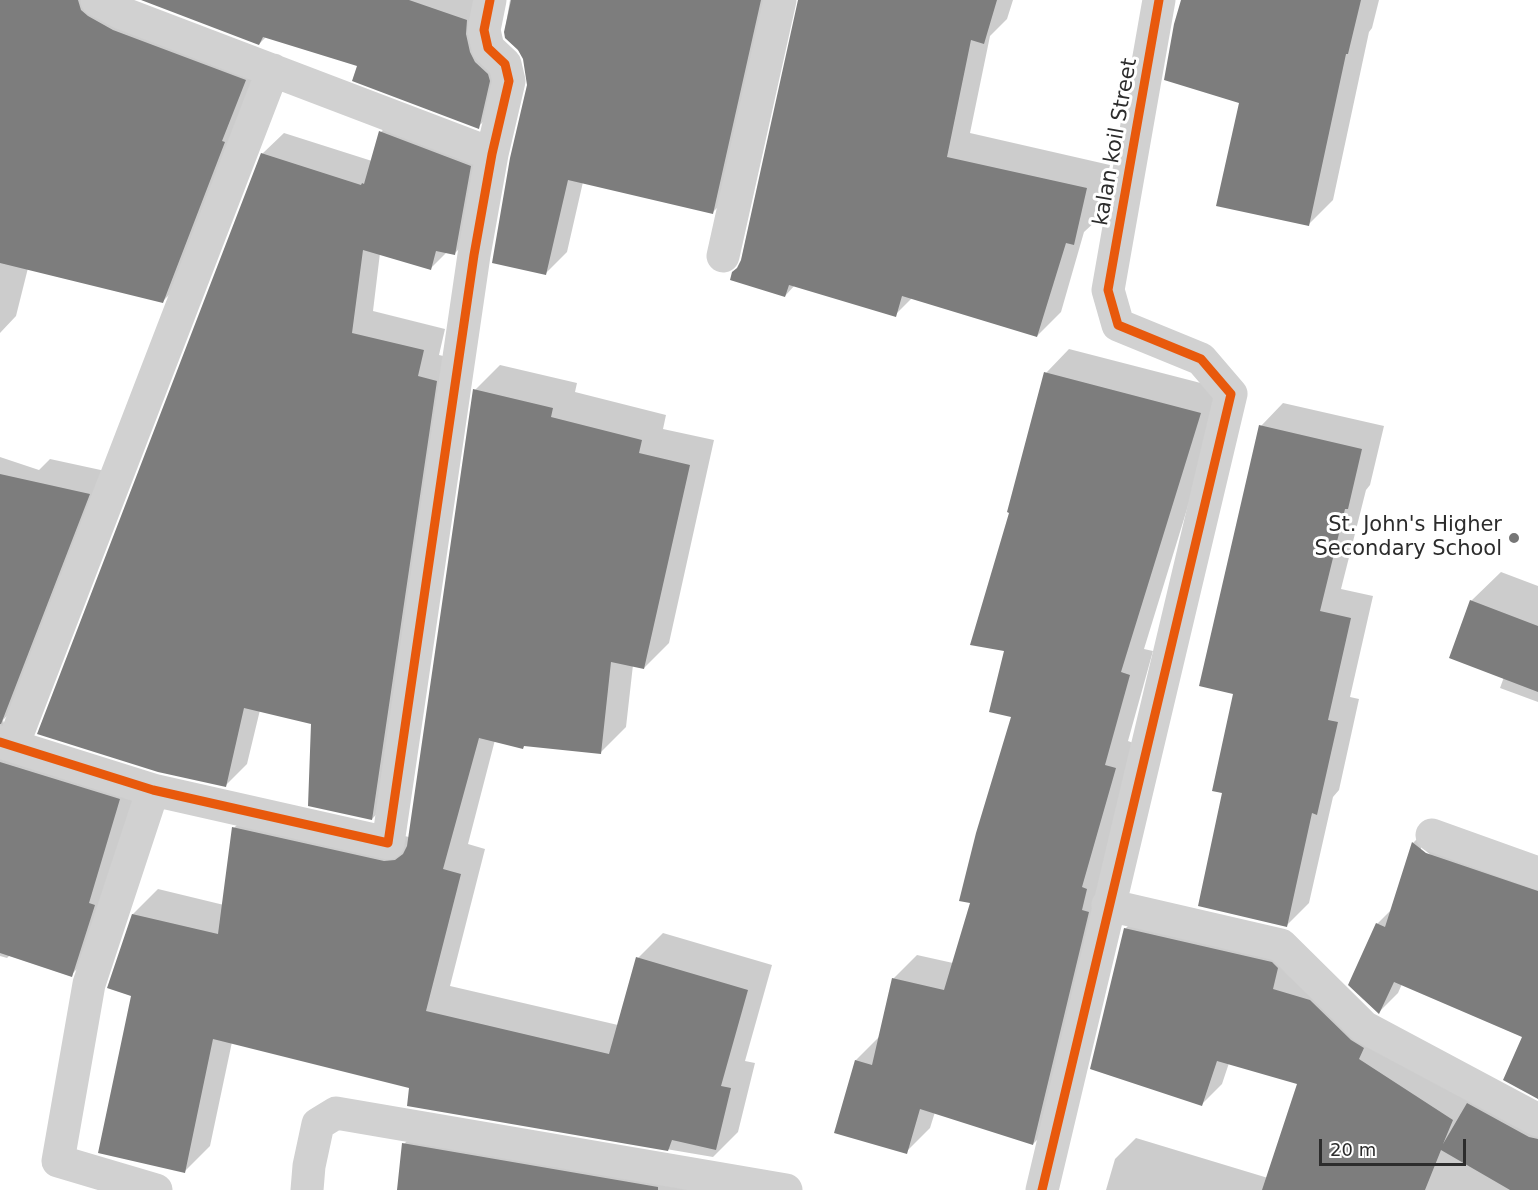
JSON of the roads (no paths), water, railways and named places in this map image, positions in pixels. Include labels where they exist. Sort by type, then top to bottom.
[{"type":"street","points":[[273,70],[7,743],[153,790],[388,843],[473,267],[492,154],[509,81],[505,64],[488,48],[484,30],[490,0]]},
{"type":"street","points":[[723,256],[780,0]]},
{"type":"street","name":"kalan koil Street","points":[[1108,905],[1231,394],[1201,359],[1118,325],[1108,290],[1159,0]]},
{"type":"street","points":[[116,4],[273,70],[492,154]]},
{"type":"street","points":[[153,790],[89,984],[58,1176],[156,1190]]},
{"type":"street","points":[[1432,836],[1538,873]]},
{"type":"street","points":[[1042,1190],[1108,905],[1281,945],[1364,1027],[1538,1120]]},
{"type":"street","points":[[307,1190],[309,1166],[318,1124],[336,1113],[786,1190]]},
{"type":"place","name":"St. John's Higher Secondary School","points":[[1514,538]]}]
